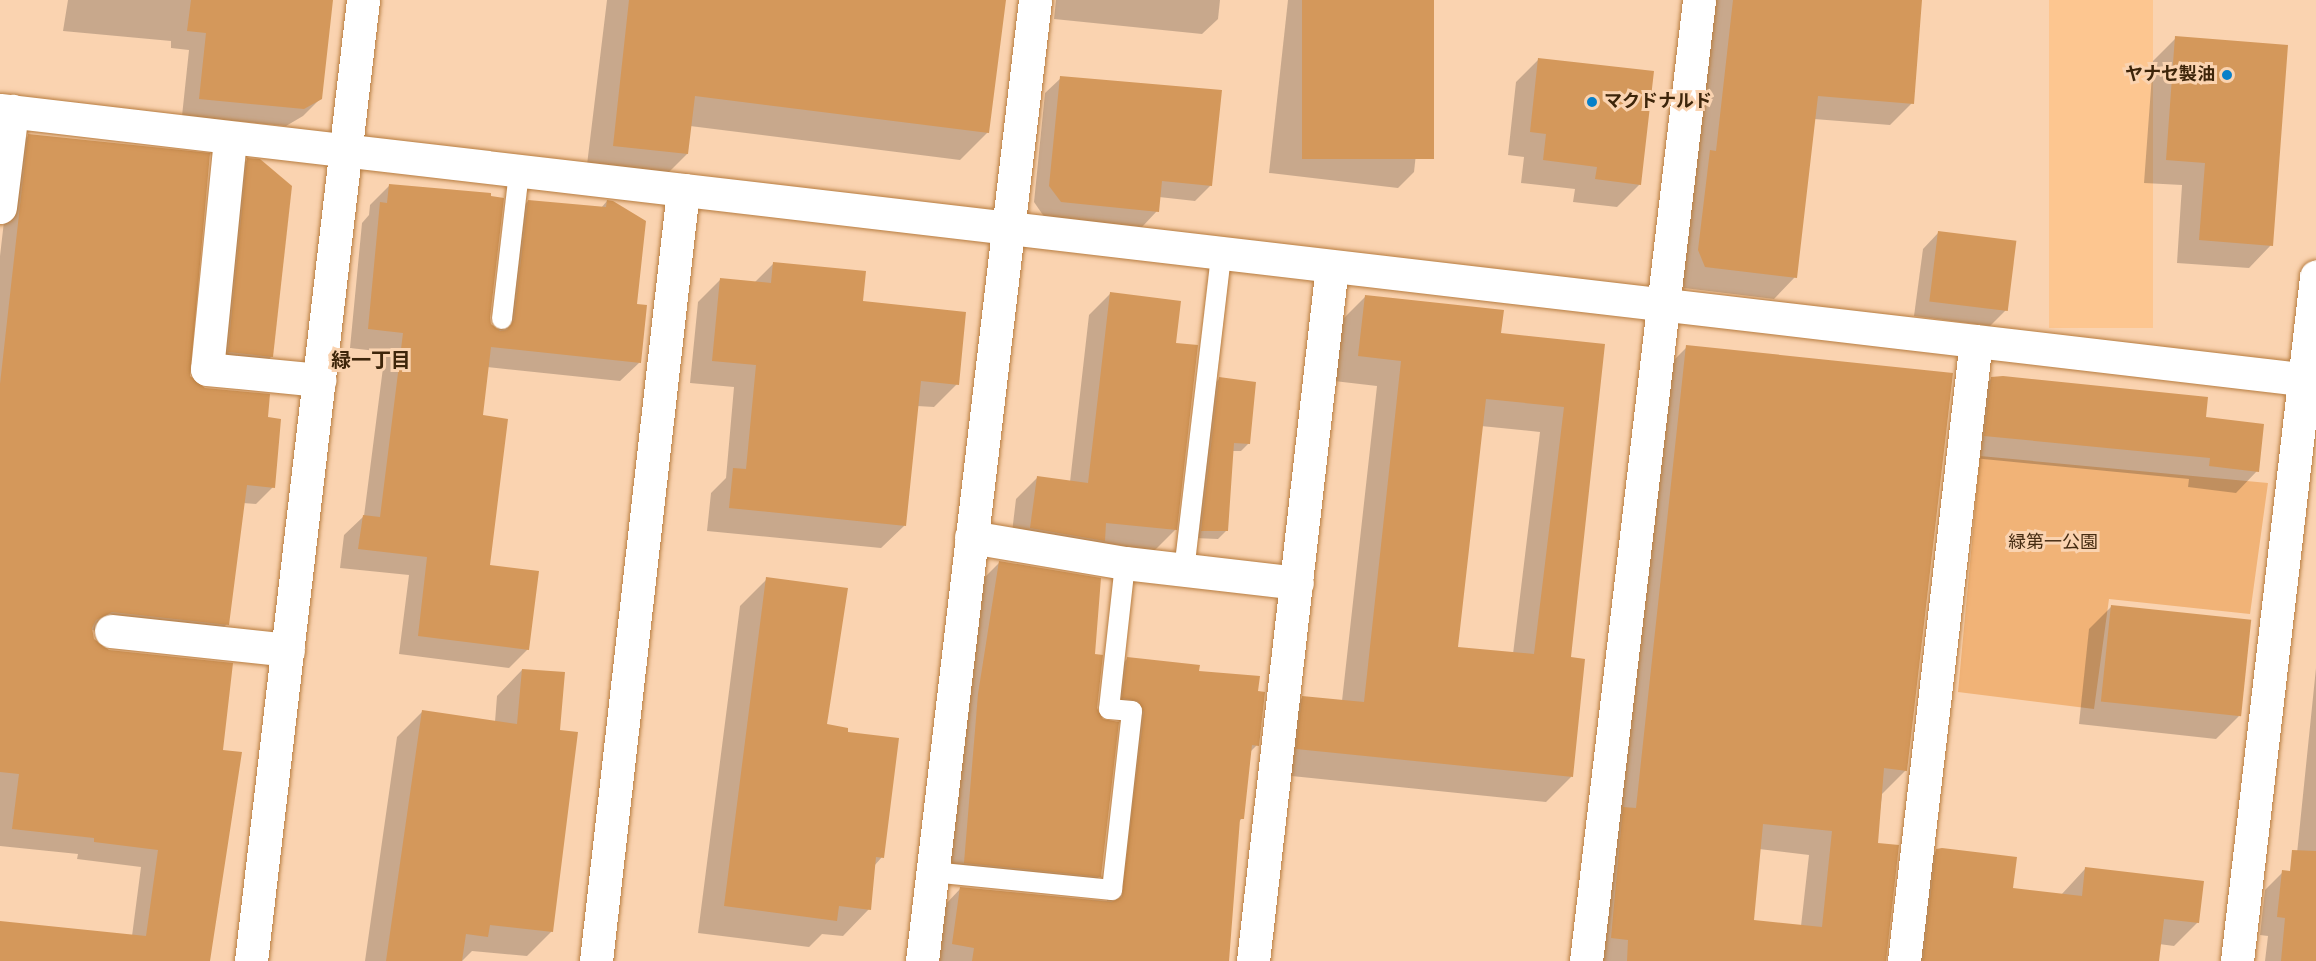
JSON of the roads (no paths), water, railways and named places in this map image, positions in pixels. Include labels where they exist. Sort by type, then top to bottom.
[{"type":"street","points":[[251,961],[363,0]]},
{"type":"street","points":[[922,961],[1035,0]]},
{"type":"street","points":[[1586,961],[1698,0]]},
{"type":"street","points":[[0,207],[6,110],[230,139],[2310,380]]},
{"type":"street","points":[[230,139],[207,369],[319,380]]},
{"type":"street","points":[[596,961],[683,190]]},
{"type":"street","points":[[1253,961],[1332,266]]},
{"type":"street","points":[[2237,961],[2310,380],[2316,277]]},
{"type":"street","points":[[1904,961],[1976,341]]},
{"type":"street","points":[[971,537],[1125,563],[1297,583]]},
{"type":"street","points":[[111,631],[288,650]]},
{"type":"lane","points":[[502,319],[519,171]]},
{"type":"lane","points":[[1184,571],[1221,254]]},
{"type":"lane","points":[[932,872],[1112,890],[1132,711],[1109,709],[1125,563]]},
{"type":"place","name":"ヤナセ製油","points":[[2227,75]]},
{"type":"place","name":"マクドナルド","points":[[1592,102]]},
{"type":"district","name":"緑一丁目","points":[[371,361]]},
{"type":"park label","name":"緑第一公園","points":[[2053,543]]}]
